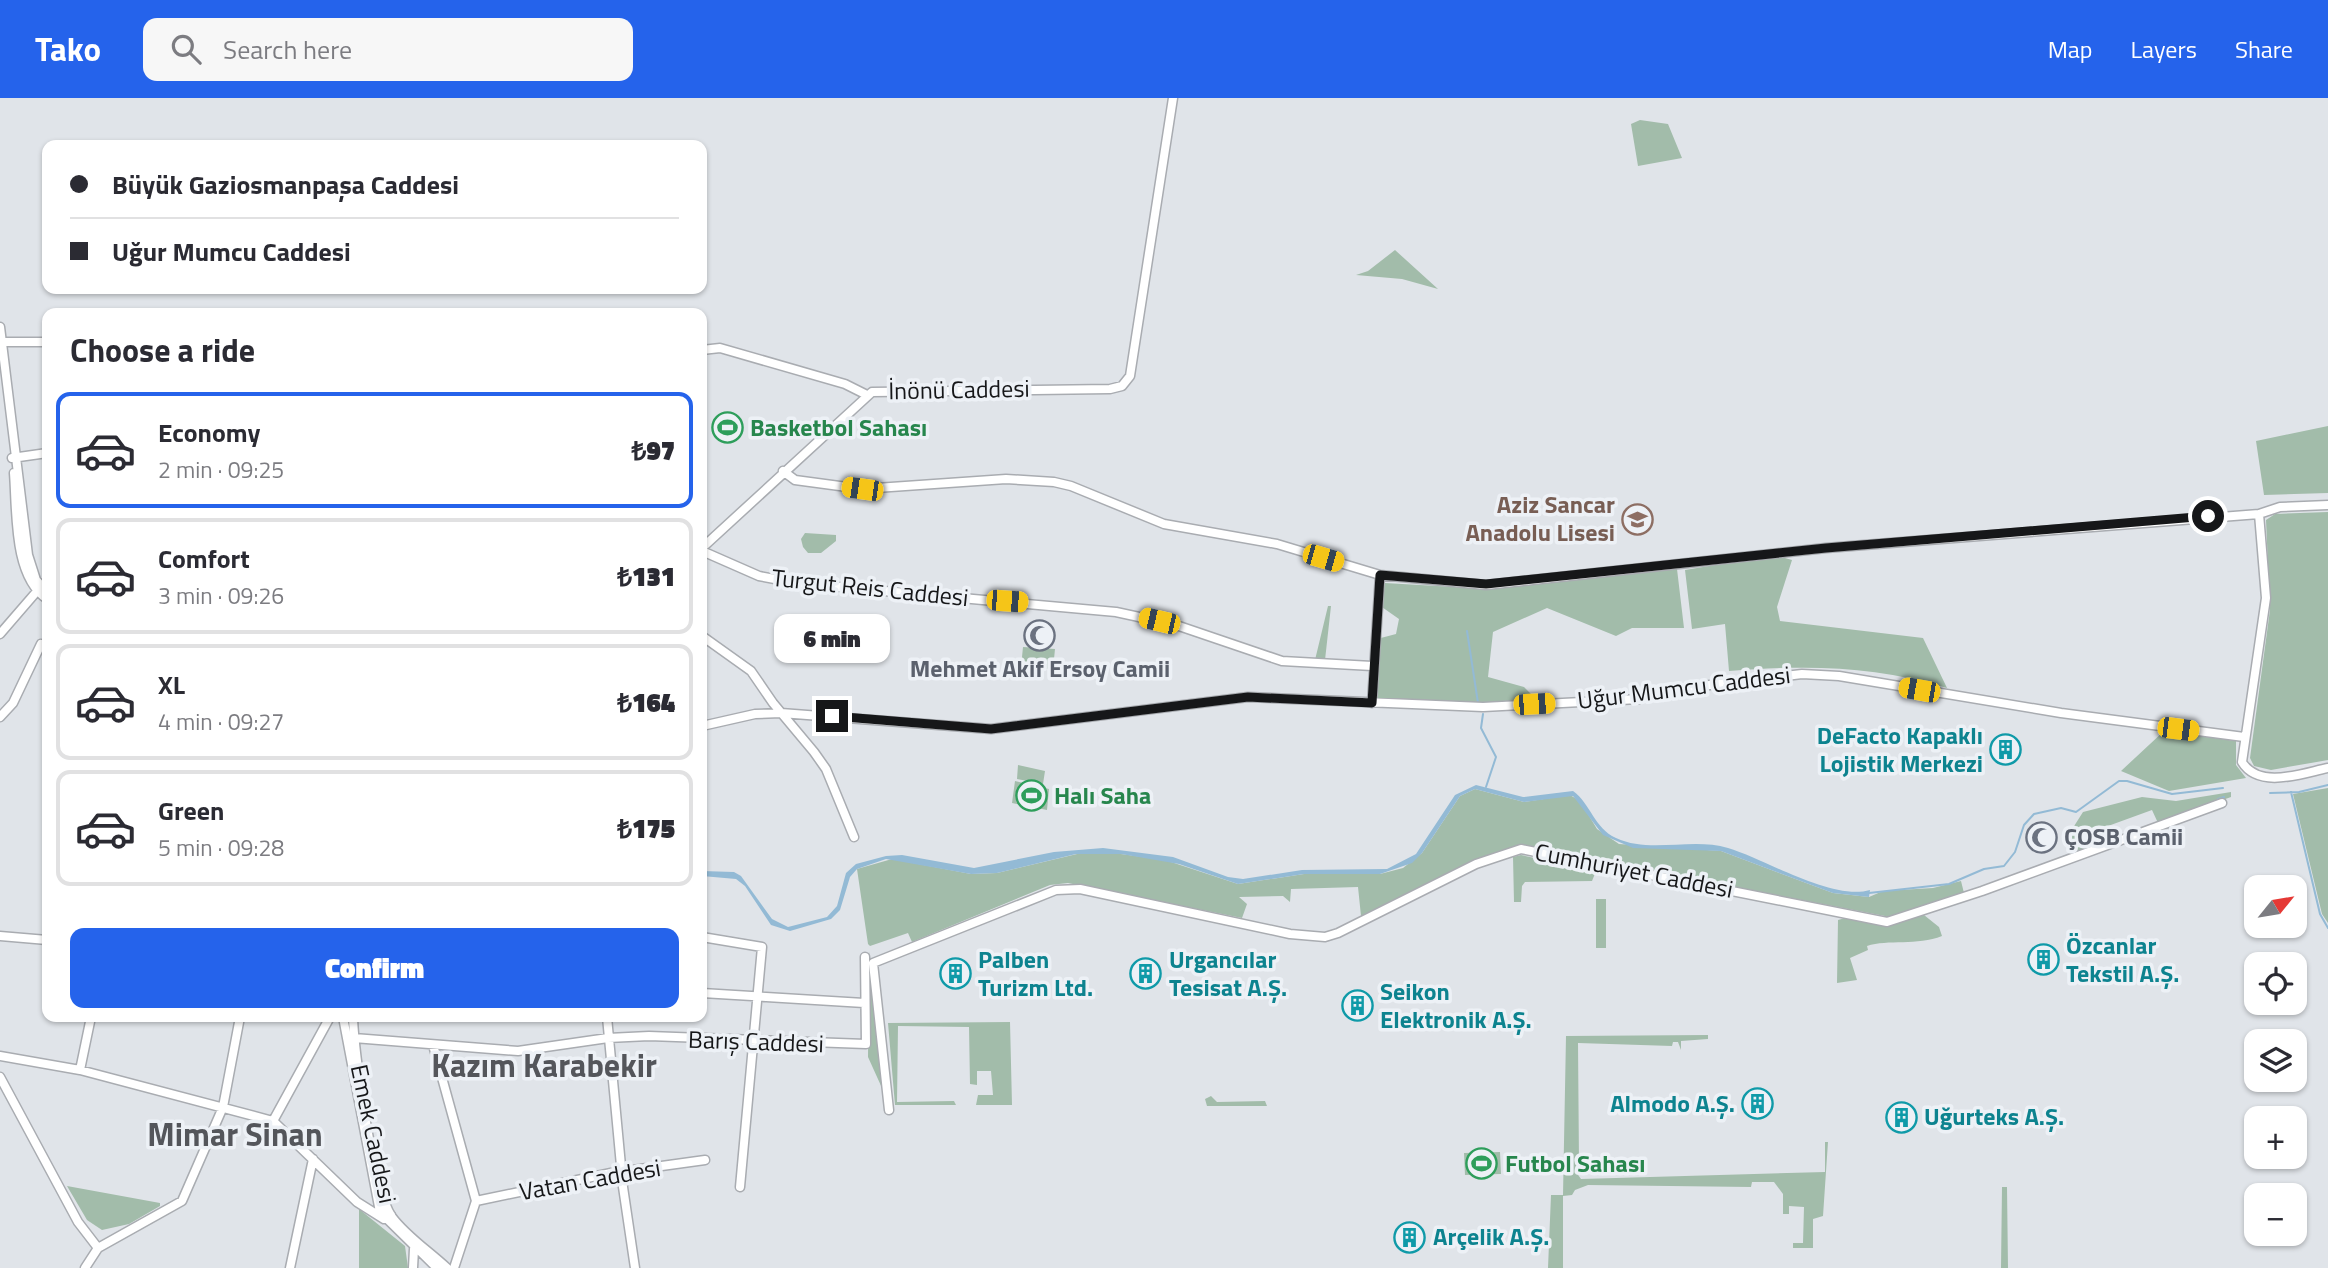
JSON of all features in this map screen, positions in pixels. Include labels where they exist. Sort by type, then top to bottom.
[{"type":"street","name":"İnönü Caddesi","points":[[707,545],[867,395],[896,389],[1110,389],[1122,386],[1130,376],[1173,98]]},
{"type":"street","points":[[0,327],[28,555],[41,590],[0,634]]},
{"type":"street","points":[[2,342],[42,342]]},
{"type":"street","points":[[707,349],[720,348],[845,384],[867,395]]},
{"type":"street","points":[[15,458],[42,454]]},
{"type":"street","points":[[783,471],[795,480],[862,489],[1006,480],[1054,482],[1071,486],[1164,524],[1277,544],[1380,575],[1486,584],[1839,546],[2259,513],[2280,507],[2328,505]]},
{"type":"street","points":[[2259,513],[2266,598],[2242,762],[2254,774],[2264,778],[2288,777],[2328,768]]},
{"type":"street","name":"Turgut Reis Caddesi","points":[[707,552],[759,576],[796,583],[1116,612],[1176,625],[1282,661],[1372,666]]},
{"type":"street","points":[[1372,703],[1372,666],[1380,575]]},
{"type":"street","points":[[707,640],[751,671],[826,769],[854,837]]},
{"type":"street","points":[[0,717],[13,703],[41,644]]},
{"type":"street","name":"Uğur Mumcu Caddesi","points":[[707,725],[755,714],[781,713],[991,729],[1248,697],[1483,707],[1600,702],[1640,699],[1668,690],[1814,675],[1839,676],[2061,713],[2244,737]]},
{"type":"street","name":"Cumhuriyet Caddesi","points":[[889,1110],[873,963],[1056,890],[1080,889],[1290,934],[1325,937],[1476,864],[1521,849],[1879,921],[1892,921],[2222,803]]},
{"type":"street","points":[[0,936],[42,940]]},
{"type":"street","points":[[707,938],[762,947],[740,1187]]},
{"type":"street","name":"Barış Caddesi","points":[[354,1038],[519,1051],[608,1038],[753,1039],[866,1044],[865,957]]},
{"type":"street","points":[[707,993],[864,1003]]},
{"type":"street","points":[[80,1070],[90,1022]]},
{"type":"street","points":[[85,1268],[98,1248],[182,1201],[223,1107],[239,1022]]},
{"type":"street","points":[[273,1121],[327,1022]]},
{"type":"street","name":"Emek Caddesi","points":[[344,1022],[376,1199],[387,1217],[414,1249],[437,1268]]},
{"type":"street","name":"Emek Caddesi","points":[[353,1022],[387,1217],[447,1268]]},
{"type":"street","points":[[607,1022],[621,1173],[635,1268]]},
{"type":"street","points":[[433,1045],[476,1201],[454,1268]]},
{"type":"street","points":[[0,1056],[80,1070],[273,1121],[357,1202],[387,1217]]},
{"type":"street","points":[[0,1077],[78,1222],[98,1248]]},
{"type":"street","points":[[289,1268],[313,1159]]},
{"type":"street","name":"Vatan Caddesi","points":[[476,1201],[705,1160]]},
{"type":"street","points":[[413,1268],[414,1249]]},
{"type":"green space","points":[[1640,120],[1668,124],[1682,158],[1638,166],[1631,124]]},
{"type":"green space","points":[[1395,250],[1438,289],[1402,279],[1356,275],[1368,271]]},
{"type":"green space","points":[[2328,426],[2328,493],[2264,495],[2256,441]]},
{"type":"green space","points":[[2328,512],[2328,760],[2271,770],[2254,766],[2250,758],[2270,610],[2266,520],[2275,514]]},
{"type":"green space","points":[[805,533],[836,535],[836,541],[821,553],[808,553],[801,539]]},
{"type":"green space","points":[[1775,555],[1792,560],[1777,607],[1780,621],[1923,638],[1947,688],[1920,680],[1866,671],[1785,668],[1729,671],[1725,624],[1692,629],[1685,570]]},
{"type":"green space","points":[[1677,569],[1684,628],[1632,628],[1616,636],[1547,608],[1493,632],[1488,677],[1524,687],[1536,699],[1479,704],[1374,699],[1377,639],[1396,634],[1399,619],[1379,605],[1385,583],[1489,589]]},
{"type":"green space","points":[[1328,606],[1331,606],[1325,660],[1315,660]]},
{"type":"green space","points":[[1023,647],[1055,649],[1053,669],[1021,667]]},
{"type":"green space","points":[[2164,731],[2236,741],[2236,765],[2246,778],[2169,791],[2121,771]]},
{"type":"green space","name":"Halı Saha","points":[[1018,765],[1045,771],[1043,784],[1017,779]]},
{"type":"green space","name":"Halı Saha","points":[[1015,781],[1049,789],[1047,810],[1012,803]]},
{"type":"green space","points":[[2328,788],[2328,923],[2322,914],[2293,794]]},
{"type":"green space","points":[[1475,789],[1524,802],[1570,795],[1580,801],[1597,829],[1619,844],[1721,851],[1833,893],[1869,897],[1883,891],[1933,888],[1961,881],[1964,893],[1890,917],[1517,845],[1459,868],[1361,916],[1358,887],[1291,889],[1290,902],[1283,896],[1239,897],[1247,904],[1242,918],[1068,883],[1050,885],[912,942],[908,933],[870,946],[868,944],[857,869],[892,859],[971,874],[997,873],[1077,854],[1121,854],[1165,860],[1238,884],[1304,874],[1380,874],[1403,868],[1422,853],[1460,796]]},
{"type":"green space","points":[[2231,792],[2231,797],[2158,823],[2152,810],[2086,834],[2091,848],[2074,854],[2064,842],[2083,812],[2142,797],[2176,801]]},
{"type":"green space","points":[[1521,855],[1596,871],[1592,881],[1525,882],[1522,886],[1521,902],[1514,902],[1513,857]]},
{"type":"green space","points":[[1596,899],[1606,899],[1606,948],[1596,948]]},
{"type":"green space","points":[[1924,915],[1939,927],[1942,936],[1923,941],[1867,946],[1868,950],[1850,958],[1857,980],[1837,983],[1838,920],[1845,918],[1892,924]]},
{"type":"green space","points":[[869,951],[882,1088],[868,1057]]},
{"type":"green space","points":[[1010,1022],[1012,1105],[976,1105],[978,1095],[993,1095],[991,1071],[977,1071],[977,1085],[970,1084],[969,1027],[898,1026],[897,1102],[954,1101],[956,1105],[895,1105],[888,1023]]},
{"type":"green space","points":[[1708,1035],[1708,1039],[1681,1041],[1681,1050],[1678,1042],[1673,1042],[1672,1046],[1578,1043],[1579,1164],[1576,1172],[1581,1179],[1825,1172],[1825,1142],[1828,1142],[1823,1216],[1813,1219],[1813,1248],[1793,1248],[1793,1243],[1803,1243],[1804,1207],[1789,1206],[1789,1214],[1783,1214],[1783,1194],[1774,1182],[1752,1182],[1751,1187],[1588,1185],[1575,1190],[1572,1195],[1563,1196],[1563,1268],[1548,1268],[1551,1195],[1563,1195],[1566,1036]]},
{"type":"green space","points":[[1211,1096],[1217,1102],[1265,1101],[1267,1106],[1207,1106],[1205,1099]]},
{"type":"green space","name":"Futbol Sahası","points":[[1500,1152],[1501,1174],[1465,1175],[1464,1153]]},
{"type":"green space","points":[[67,1186],[160,1203],[160,1206],[129,1224],[102,1230],[87,1220]]},
{"type":"green space","points":[[2002,1187],[2007,1187],[2008,1268],[2001,1268]]},
{"type":"green space","points":[[359,1209],[405,1246],[408,1268],[359,1268]]},
{"type":"water","points":[[1476,785],[1523,797],[1573,791],[1609,834],[1629,843],[1700,844],[1728,848],[1837,890],[1870,890],[1869,897],[1833,893],[1721,851],[1633,848],[1603,835],[1573,796],[1524,802],[1475,789],[1460,796],[1422,853],[1412,863],[1380,874],[1304,874],[1238,884],[1179,864],[1121,854],[1076,854],[997,873],[971,874],[886,859],[857,869],[850,877],[840,910],[831,919],[790,931],[771,925],[745,886],[736,879],[707,876],[707,871],[734,872],[741,876],[772,919],[788,927],[827,917],[837,906],[846,873],[856,864],[886,856],[902,855],[974,868],[1054,852],[1103,848],[1173,857],[1228,877],[1243,879],[1302,870],[1387,869],[1416,854],[1455,795]]},
{"type":"waterway","points":[[1467,631],[1478,703]]},
{"type":"waterway","points":[[1483,714],[1481,728],[1496,757],[1486,787]]},
{"type":"waterway","points":[[1869,893],[1949,884],[1984,869],[2004,866],[2015,852],[2024,825],[2034,814],[2061,808],[2076,812],[2119,781],[2172,794],[2223,788]]},
{"type":"waterway","points":[[2270,793],[2299,792],[2328,785]]},
{"type":"waterway","points":[[2291,792],[2320,914],[2328,928]]},
{"type":"waterway","points":[[2218,799],[2224,797]]},
{"type":"place","name":"Basketbol Sahası","points":[[727,428]]},
{"type":"place","name":"Aziz Sancar Anadolu Lisesi","points":[[1638,519]]},
{"type":"place","name":"Mehmet Akif Ersoy Camii","points":[[1040,635]]},
{"type":"place","name":"DeFacto Kapaklı Lojistik Merkezi","points":[[2006,750]]},
{"type":"place","name":"Halı Saha","points":[[1031,796]]},
{"type":"place","name":"ÇOSB Camii","points":[[2041,837]]},
{"type":"place","name":"Özcanlar Tekstil A.Ş.","points":[[2043,960]]},
{"type":"place","name":"Palben Turizm Ltd.","points":[[955,974]]},
{"type":"place","name":"Urgancılar Tesisat A.Ş.","points":[[1146,974]]},
{"type":"place","name":"Seikon Elektronik A.Ş.","points":[[1357,1006]]},
{"type":"place","name":"Almodo A.Ş.","points":[[1758,1104]]},
{"type":"place","name":"Uğurteks A.Ş.","points":[[1901,1117]]},
{"type":"place","name":"Futbol Sahası","points":[[1482,1164]]},
{"type":"place","name":"Arçelik A.Ş.","points":[[1410,1237]]},
{"type":"district","name":"Kazım Karabekir","points":[[544,1066]]},
{"type":"district","name":"Mimar Sinan","points":[[235,1135]]},
{"type":"route","points":[[832,716],[991,729],[1248,697],[1372,703],[1372,666],[1380,575],[1486,584],[1826,548],[2208,516]]}]
